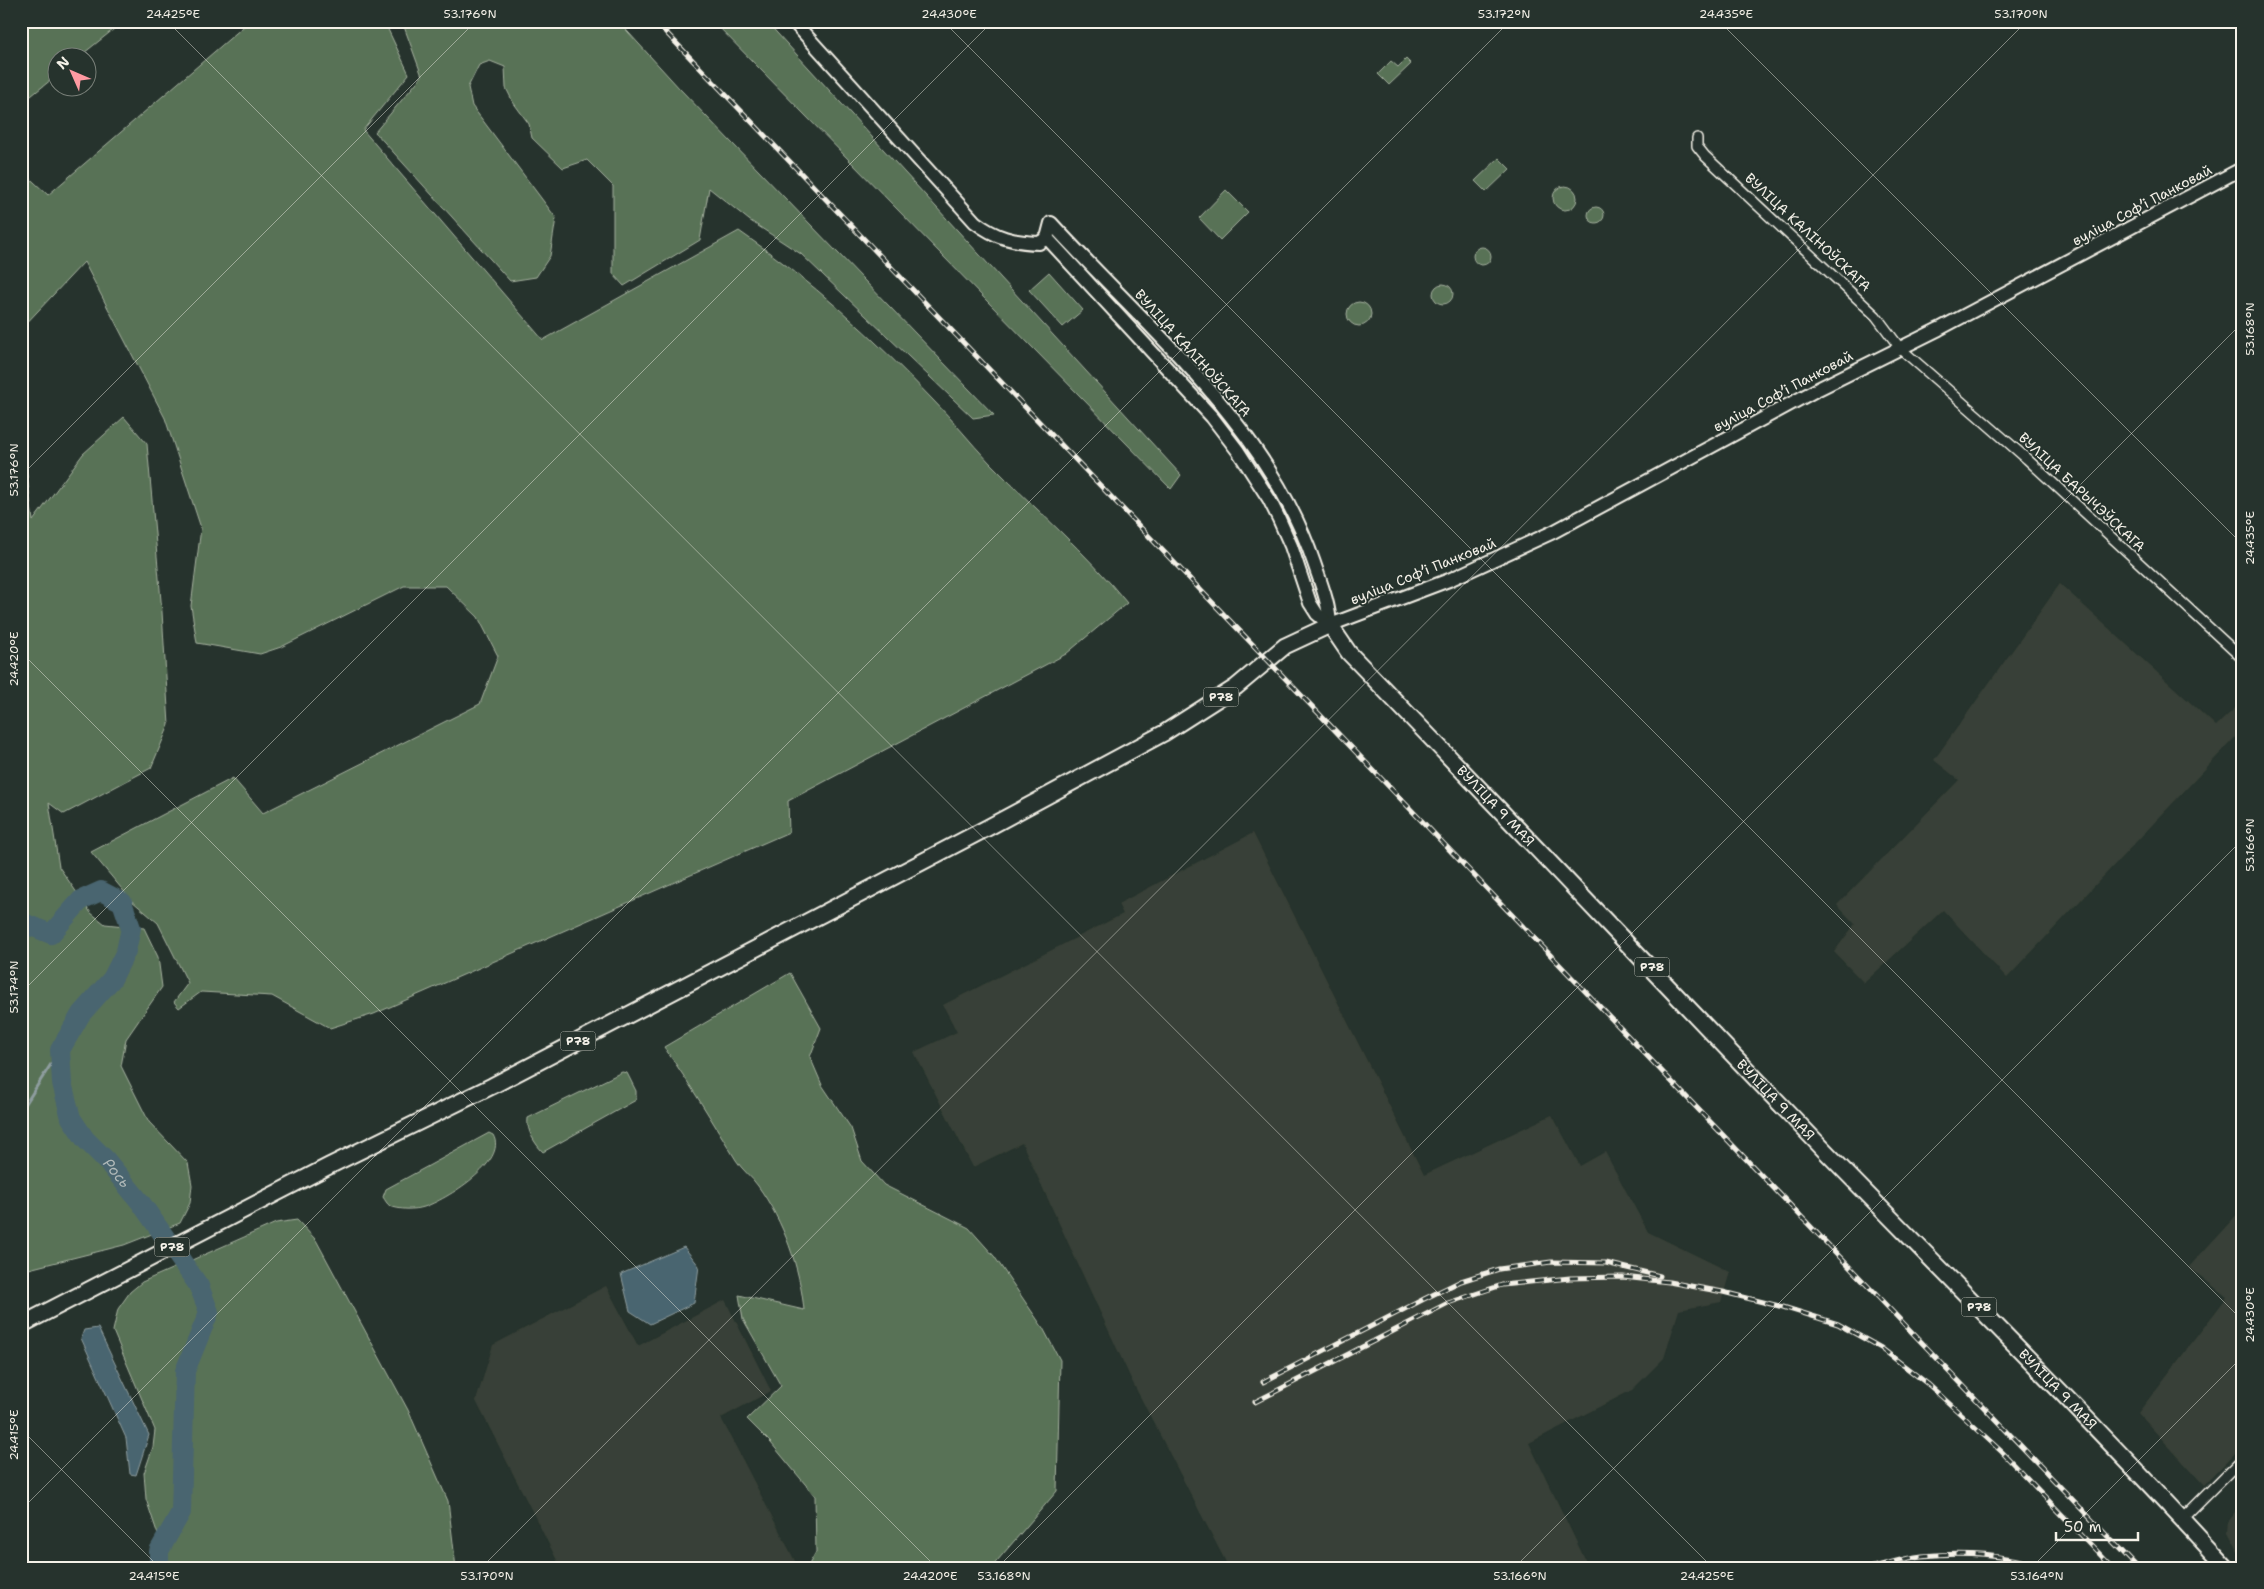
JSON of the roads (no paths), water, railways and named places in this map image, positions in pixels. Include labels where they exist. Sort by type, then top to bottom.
[{"type":"main road","name":"Р78","points":[[21,1325],[510,1076],[989,827],[1140,746],[1236,687],[1285,646],[1330,625]]},
{"type":"main road","name":"ВУЛІЦА 9 МАЯ","points":[[1330,625],[1349,652],[2228,1568]]},
{"type":"street","points":[[793,21],[975,222],[991,234],[1014,241],[1039,243],[1047,238],[1212,417],[1238,451],[1269,499],[1291,546],[1310,603],[1317,614],[1330,625]]},
{"type":"street","name":"ВУЛІЦА КАЛІНОЎСКАГА","points":[[1697,138],[1697,146],[1705,156],[1876,316],[1900,348]]},
{"type":"street","name":"вуліца Софʼі Панковай","points":[[1330,625],[1449,580],[1553,532],[1793,403],[2101,244],[2243,168]]},
{"type":"street","name":"ВУЛІЦА КАЛІНОЎСКАГА","points":[[1047,238],[1052,223],[1224,406],[1253,444],[1281,487],[1307,542],[1329,608],[1330,625]]},
{"type":"street","name":"ВУЛІЦА БАРЫЧЭЎСКАГА","points":[[1900,348],[2027,459],[2243,659]]},
{"type":"street","points":[[2182,1519],[2243,1458]]},
{"type":"water","points":[[684,1247],[699,1266],[694,1303],[650,1324],[630,1311],[621,1274]]},
{"type":"water","points":[[98,1328],[149,1435],[136,1475],[130,1474],[126,1438],[81,1338],[84,1330]]},
{"type":"waterway","name":"Рось","points":[[21,922],[51,934],[81,900],[101,891],[122,902],[131,928],[126,951],[112,979],[81,1014],[60,1050],[62,1083],[71,1118],[85,1139],[106,1160],[141,1203],[199,1286],[209,1312],[185,1371],[181,1512],[159,1551],[159,1568]]},
{"type":"waterway","points":[[21,1111],[60,1050]]},
{"type":"railway","points":[[655,21],[2138,1568]]},
{"type":"railway","points":[[1263,1382],[1461,1281],[1499,1269],[1551,1262],[1606,1263],[1660,1276]]},
{"type":"railway","points":[[1255,1402],[1448,1303],[1502,1285],[1570,1278],[1623,1277],[1669,1282],[1723,1292],[1783,1307],[1838,1324],[1881,1348],[1929,1385],[2002,1452],[2113,1568]]},
{"type":"railway","points":[[1868,1568],[1915,1557],[1952,1554],[2000,1557],[2045,1568]]}]
